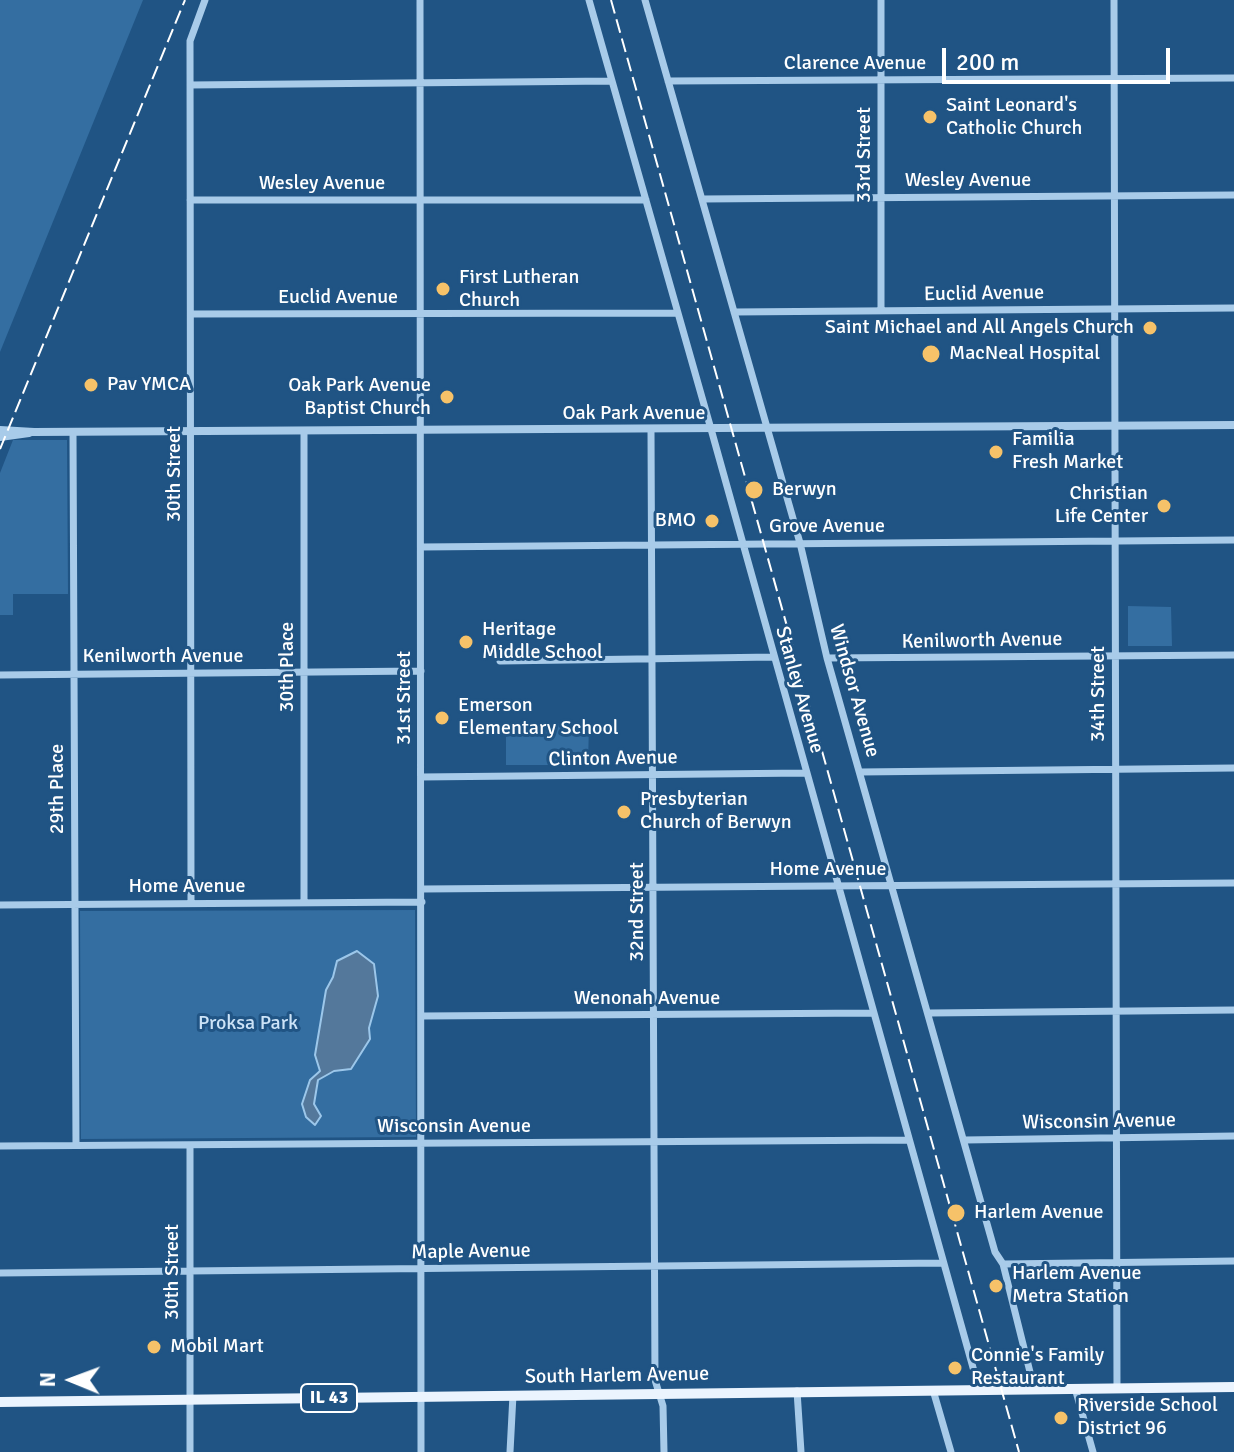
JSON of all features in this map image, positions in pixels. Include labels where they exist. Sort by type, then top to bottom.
[{"type":"main road","name":"South Harlem Avenue","points":[[0,1402],[1234,1387]]},
{"type":"street","name":"30th Street","points":[[191,903],[190,41],[205,0]]},
{"type":"street","name":"31st Street","points":[[420,0],[421,1452]]},
{"type":"street","name":"Stanley Avenue","points":[[589,0],[979,1389]]},
{"type":"street","name":"Windsor Avenue","points":[[645,0],[800,543],[801,559],[827,658],[930,1013],[995,1252],[1003,1264],[1034,1388]]},
{"type":"street","name":"33rd Street","points":[[881,0],[881,311]]},
{"type":"street","name":"34th Street","points":[[1114,0],[1117,1388]]},
{"type":"street","name":"Clarence Avenue","points":[[668,81],[1234,78]]},
{"type":"street","points":[[190,85],[612,81]]},
{"type":"street","name":"Wesley Avenue","points":[[702,199],[1234,195]]},
{"type":"street","name":"Wesley Avenue","points":[[190,200],[646,200]]},
{"type":"street","name":"Euclid Avenue","points":[[734,312],[1234,308]]},
{"type":"street","name":"Euclid Avenue","points":[[191,314],[678,313]]},
{"type":"street","name":"Oak Park Avenue","points":[[0,430],[191,432],[1234,425]]},
{"type":"street","name":"32nd Street","points":[[651,430],[655,1380],[663,1406],[664,1452]]},
{"type":"street","name":"30th Place","points":[[304,431],[304,903]]},
{"type":"street","name":"Oak Park Avenue","points":[[0,437],[18,437],[34,432]]},
{"type":"street","name":"29th Place","points":[[73,432],[76,1145]]},
{"type":"street","name":"Grove Avenue","points":[[421,547],[1234,540]]},
{"type":"street","name":"Kenilworth Avenue","points":[[827,658],[1234,655]]},
{"type":"street","points":[[500,661],[774,657]]},
{"type":"street","name":"Kenilworth Avenue","points":[[0,675],[421,671]]},
{"type":"street","points":[[860,772],[1234,768]]},
{"type":"street","name":"Clinton Avenue","points":[[421,777],[806,773]]},
{"type":"street","name":"Home Avenue","points":[[422,889],[1234,883]]},
{"type":"street","name":"Home Avenue","points":[[0,905],[422,902]]},
{"type":"street","points":[[930,1013],[1234,1010]]},
{"type":"street","name":"Wenonah Avenue","points":[[422,1016],[873,1013]]},
{"type":"street","name":"Wisconsin Avenue","points":[[965,1140],[1234,1136]]},
{"type":"street","name":"Wisconsin Avenue","points":[[0,1146],[907,1140]]},
{"type":"street","name":"30th Street","points":[[190,1145],[190,1452]]},
{"type":"street","points":[[1003,1264],[1234,1261]]},
{"type":"street","name":"Maple Avenue","points":[[0,1273],[942,1263]]},
{"type":"street","points":[[1075,1388],[1093,1452]]},
{"type":"street","points":[[933,1390],[951,1452]]},
{"type":"street","points":[[797,1391],[801,1452]]},
{"type":"street","points":[[510,1452],[513,1395]]},
{"type":"green space","points":[[0,0],[143,0],[0,352]]},
{"type":"green space","points":[[13,440],[67,440],[68,594],[13,594],[13,615],[0,615],[0,473]]},
{"type":"green space","points":[[1128,606],[1171,607],[1172,646],[1128,646]]},
{"type":"green space","points":[[506,723],[589,723],[588,765],[506,765]]},
{"type":"green space","name":"Proksa Park","points":[[415,910],[416,1137],[81,1139],[80,911]]},
{"type":"shaded area","points":[[357,951],[374,964],[378,996],[369,1028],[370,1039],[351,1069],[334,1071],[318,1080],[314,1104],[321,1116],[315,1125],[306,1117],[302,1104],[310,1080],[320,1071],[315,1055],[326,990],[337,961]]},
{"type":"railway","points":[[0,449],[185,0]]},
{"type":"railway","points":[[611,0],[1019,1452]]},
{"type":"place","name":"Saint Leonard's Catholic Church","points":[[930,117]]},
{"type":"place","name":"First Lutheran Church","points":[[443,289]]},
{"type":"place","name":"Saint Michael and All Angels Church","points":[[1150,328]]},
{"type":"place","name":"MacNeal Hospital","points":[[931,354]]},
{"type":"place","name":"Pav YMCA","points":[[91,385]]},
{"type":"place","name":"Oak Park Avenue Baptist Church","points":[[447,397]]},
{"type":"place","name":"Familia Fresh Market","points":[[996,452]]},
{"type":"place","name":"Berwyn","points":[[754,490]]},
{"type":"place","name":"Christian Life Center","points":[[1164,506]]},
{"type":"place","name":"BMO","points":[[712,521]]},
{"type":"place","name":"Heritage Middle School","points":[[466,642]]},
{"type":"place","name":"Emerson Elementary School","points":[[442,718]]},
{"type":"place","name":"Presbyterian Church of Berwyn","points":[[624,812]]},
{"type":"place","name":"Harlem Avenue","points":[[956,1213]]},
{"type":"place","name":"Harlem Avenue Metra Station","points":[[996,1286]]},
{"type":"place","name":"Mobil Mart","points":[[154,1347]]},
{"type":"place","name":"Connie's Family Restaurant","points":[[955,1368]]},
{"type":"place","name":"Riverside School District 96","points":[[1061,1418]]}]
